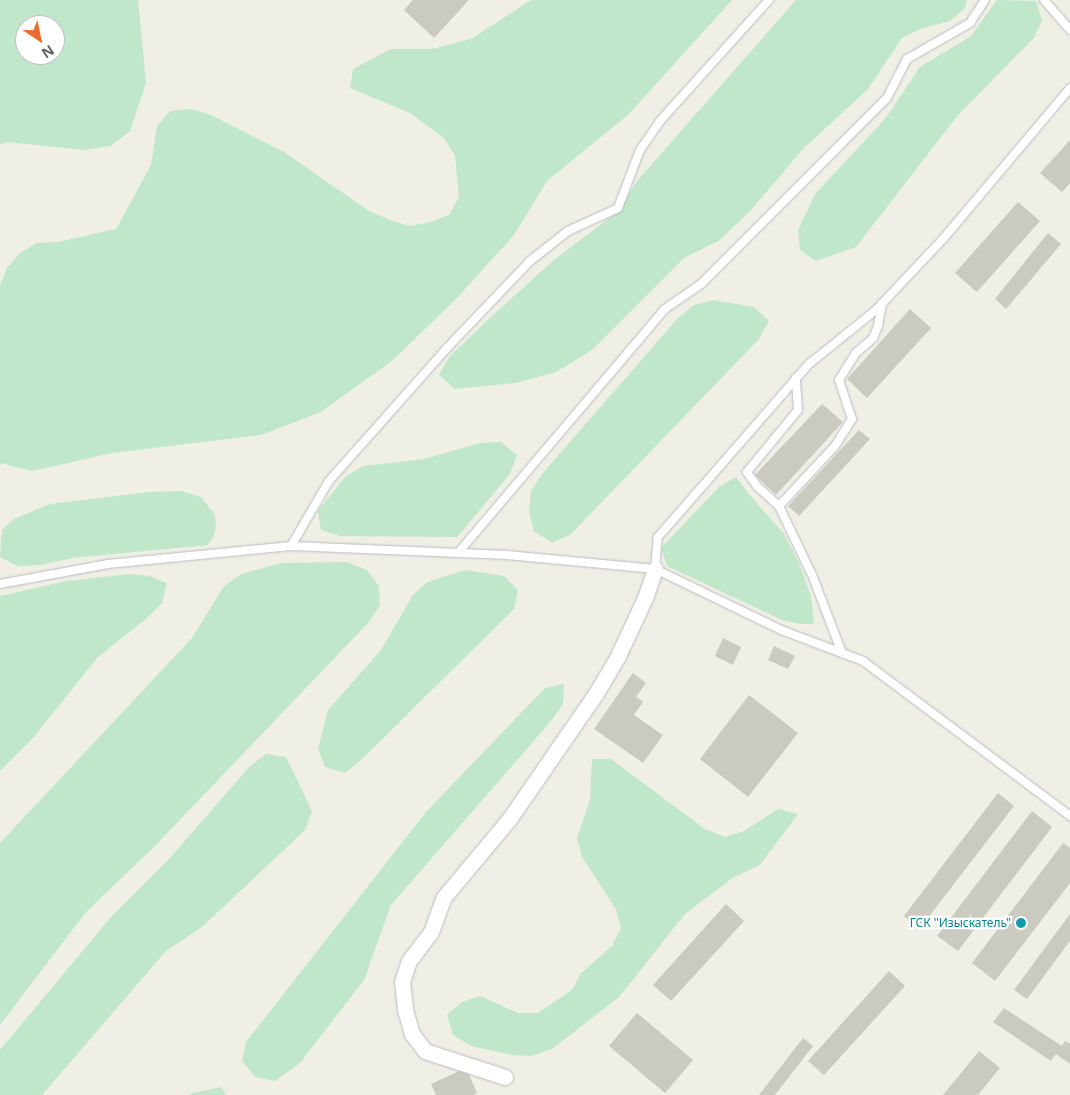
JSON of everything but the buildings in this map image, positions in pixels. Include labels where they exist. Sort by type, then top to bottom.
[{"type":"street","points":[[504,1076],[425,1051],[412,1034],[405,1010],[402,982],[409,961],[431,932],[444,897],[510,818],[595,694],[617,658],[645,598],[655,569]]},
{"type":"lane","points":[[292,546],[329,481],[446,349],[530,261],[568,231],[618,208],[640,150],[660,121],[769,0]]},
{"type":"lane","points":[[458,553],[665,309],[700,284],[888,98],[907,59],[970,23],[985,0]]},
{"type":"lane","points":[[1044,0],[1070,30]]},
{"type":"lane","points":[[655,569],[658,537],[809,364],[882,303],[943,239],[1070,88]]},
{"type":"lane","points":[[780,506],[835,446],[852,419],[840,380],[856,353],[873,338],[878,326],[882,303]]},
{"type":"lane","points":[[796,378],[798,410],[747,472],[758,486],[780,506],[813,577],[842,653]]},
{"type":"lane","points":[[0,584],[108,564],[292,546],[458,553],[655,569],[781,630],[863,661],[1070,816]]},
{"type":"green space","points":[[0,0],[138,0],[146,83],[130,131],[111,146],[85,150],[7,142],[0,144]]},
{"type":"green space","points":[[531,0],[732,0],[629,114],[547,181],[514,235],[457,298],[393,360],[321,412],[261,435],[112,453],[32,471],[0,463],[0,285],[7,268],[20,253],[37,243],[58,242],[116,229],[151,165],[157,126],[170,111],[190,109],[209,114],[284,152],[369,211],[390,220],[410,226],[430,222],[449,215],[459,197],[455,156],[444,138],[410,113],[350,88],[353,69],[391,49],[432,49],[471,39]]},
{"type":"green space","points":[[796,0],[967,0],[965,8],[950,21],[920,29],[902,38],[868,89],[804,148],[750,211],[720,240],[684,258],[592,350],[556,372],[516,383],[455,389],[439,375],[449,357],[493,315],[555,259],[617,212],[638,180]]},
{"type":"green space","points":[[997,0],[1036,1],[1042,20],[1034,38],[958,115],[856,247],[816,261],[800,250],[798,230],[815,194],[885,119],[920,67],[971,36]]},
{"type":"green space","points":[[714,300],[754,307],[769,321],[759,339],[571,534],[552,543],[534,531],[529,512],[531,491],[542,474],[678,318],[694,305]]},
{"type":"green space","points":[[501,442],[517,455],[510,474],[457,537],[340,536],[321,530],[318,511],[345,477],[363,466],[424,459],[480,443]]},
{"type":"green space","points":[[736,477],[784,534],[799,563],[811,596],[814,624],[800,624],[782,620],[667,566],[661,548],[720,486]]},
{"type":"green space","points":[[181,491],[201,497],[215,515],[214,536],[208,545],[72,558],[41,565],[17,566],[0,557],[2,530],[14,519],[50,504],[149,492]]},
{"type":"green space","points":[[347,562],[367,570],[379,586],[380,605],[369,622],[154,847],[86,912],[0,1025],[0,843],[192,638],[224,586],[241,574],[282,563]]},
{"type":"green space","points":[[465,570],[504,576],[518,590],[514,609],[361,760],[345,773],[325,767],[318,749],[328,710],[381,650],[413,595],[427,582]]},
{"type":"green space","points":[[129,574],[149,576],[167,583],[162,603],[147,618],[98,657],[33,738],[0,771],[0,596],[66,581]]},
{"type":"green space","points":[[564,684],[563,704],[551,721],[391,905],[364,980],[300,1063],[275,1081],[255,1077],[242,1061],[246,1042],[426,812],[545,688]]},
{"type":"green space","points":[[266,754],[286,757],[312,811],[305,830],[202,927],[166,951],[42,1095],[0,1095],[0,1050],[111,917],[169,859],[250,766]]},
{"type":"green space","points":[[592,759],[611,759],[705,829],[725,837],[744,831],[778,809],[798,814],[760,865],[734,877],[685,914],[619,997],[552,1049],[532,1056],[512,1055],[471,1046],[453,1035],[447,1015],[462,1002],[480,996],[518,1013],[538,1013],[572,990],[581,973],[612,946],[621,928],[616,909],[582,857],[577,838],[590,800]]},
{"type":"green space","points":[[221,1087],[226,1095],[189,1095],[189,1094]]},
{"type":"place","name":"ГСК \"Изыскатель\"","points":[[1021,923]]}]
